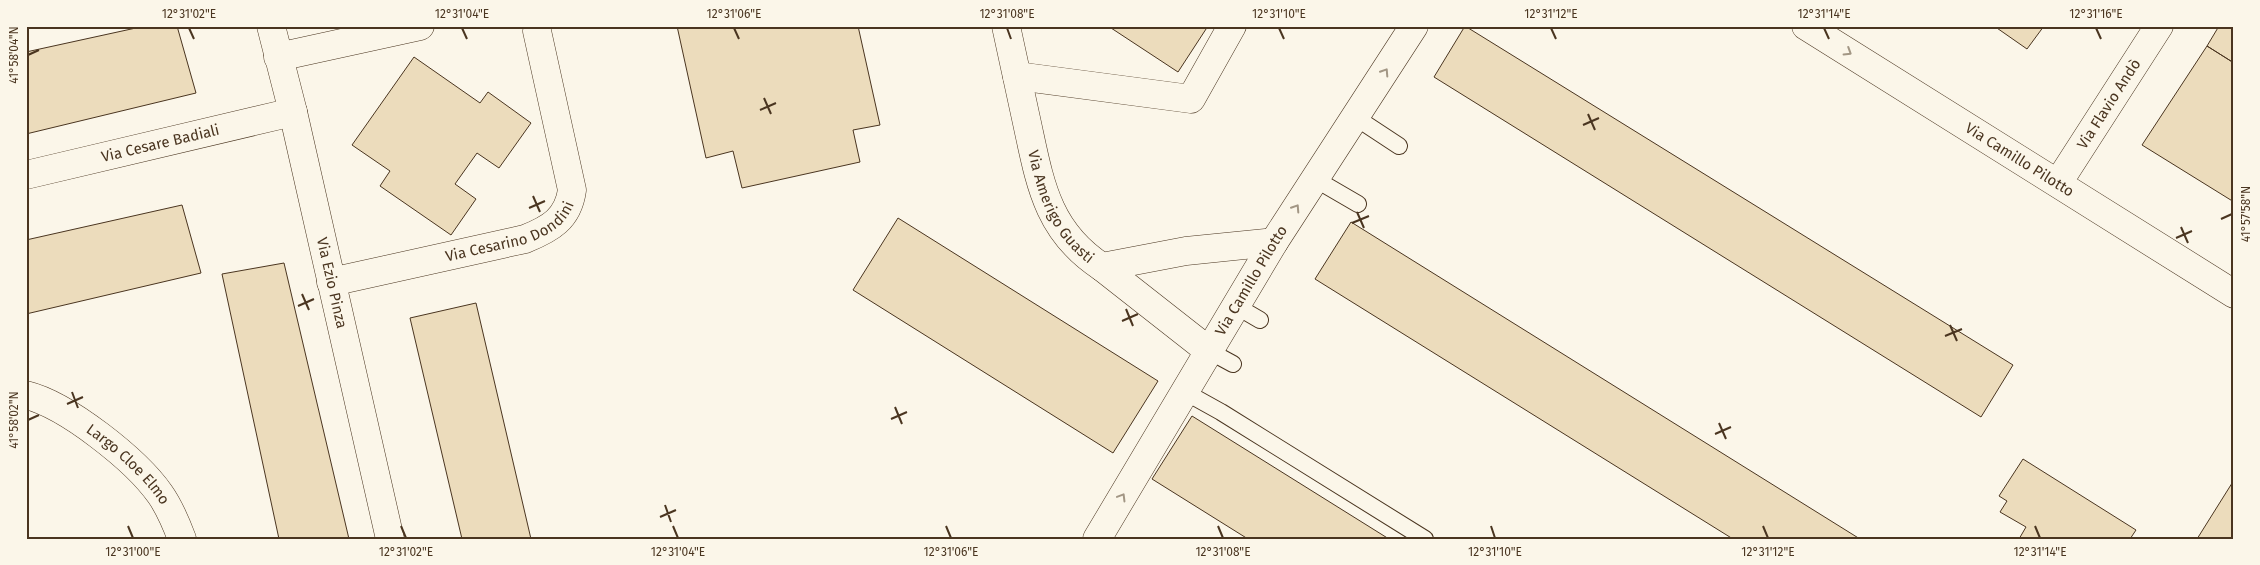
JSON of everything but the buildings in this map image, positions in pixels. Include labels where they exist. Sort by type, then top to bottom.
[{"type":"street","name":"Via Ezio Pinza","points":[[271,26],[293,112],[390,539]]},
{"type":"street","points":[[278,57],[420,26]]},
{"type":"street","name":"Via Amerigo Guasti","points":[[1006,26],[1039,181],[1055,219],[1070,241],[1087,258],[1102,268],[1186,251],[1274,242]]},
{"type":"street","points":[[1016,76],[1191,99],[1232,26]]},
{"type":"street","name":"Via Camillo Pilotto","points":[[1097,539],[1274,242],[1414,26]]},
{"type":"street","name":"Via Camillo Pilotto","points":[[1806,26],[2234,294]]},
{"type":"street","name":"Via Flavio Andò","points":[[2058,183],[2159,26]]},
{"type":"street","name":"Via Cesarino Dondini","points":[[331,282],[525,239],[551,227],[567,211],[572,190],[537,31]]},
{"type":"street","name":"Via Cesare Badiali","points":[[26,175],[293,112]]},
{"type":"street","points":[[1102,268],[1209,351]]},
{"type":"street","name":"Largo Cloe Elmo","points":[[26,395],[67,414],[130,461],[161,495],[182,539]]},
{"type":"lane","points":[[1355,117],[1399,146]]},
{"type":"lane","points":[[1316,179],[1358,204]]},
{"type":"lane","points":[[1236,306],[1260,320]]},
{"type":"lane","points":[[1209,351],[1233,364]]},
{"type":"lane","points":[[1185,392],[1221,412],[1425,539]]}]
